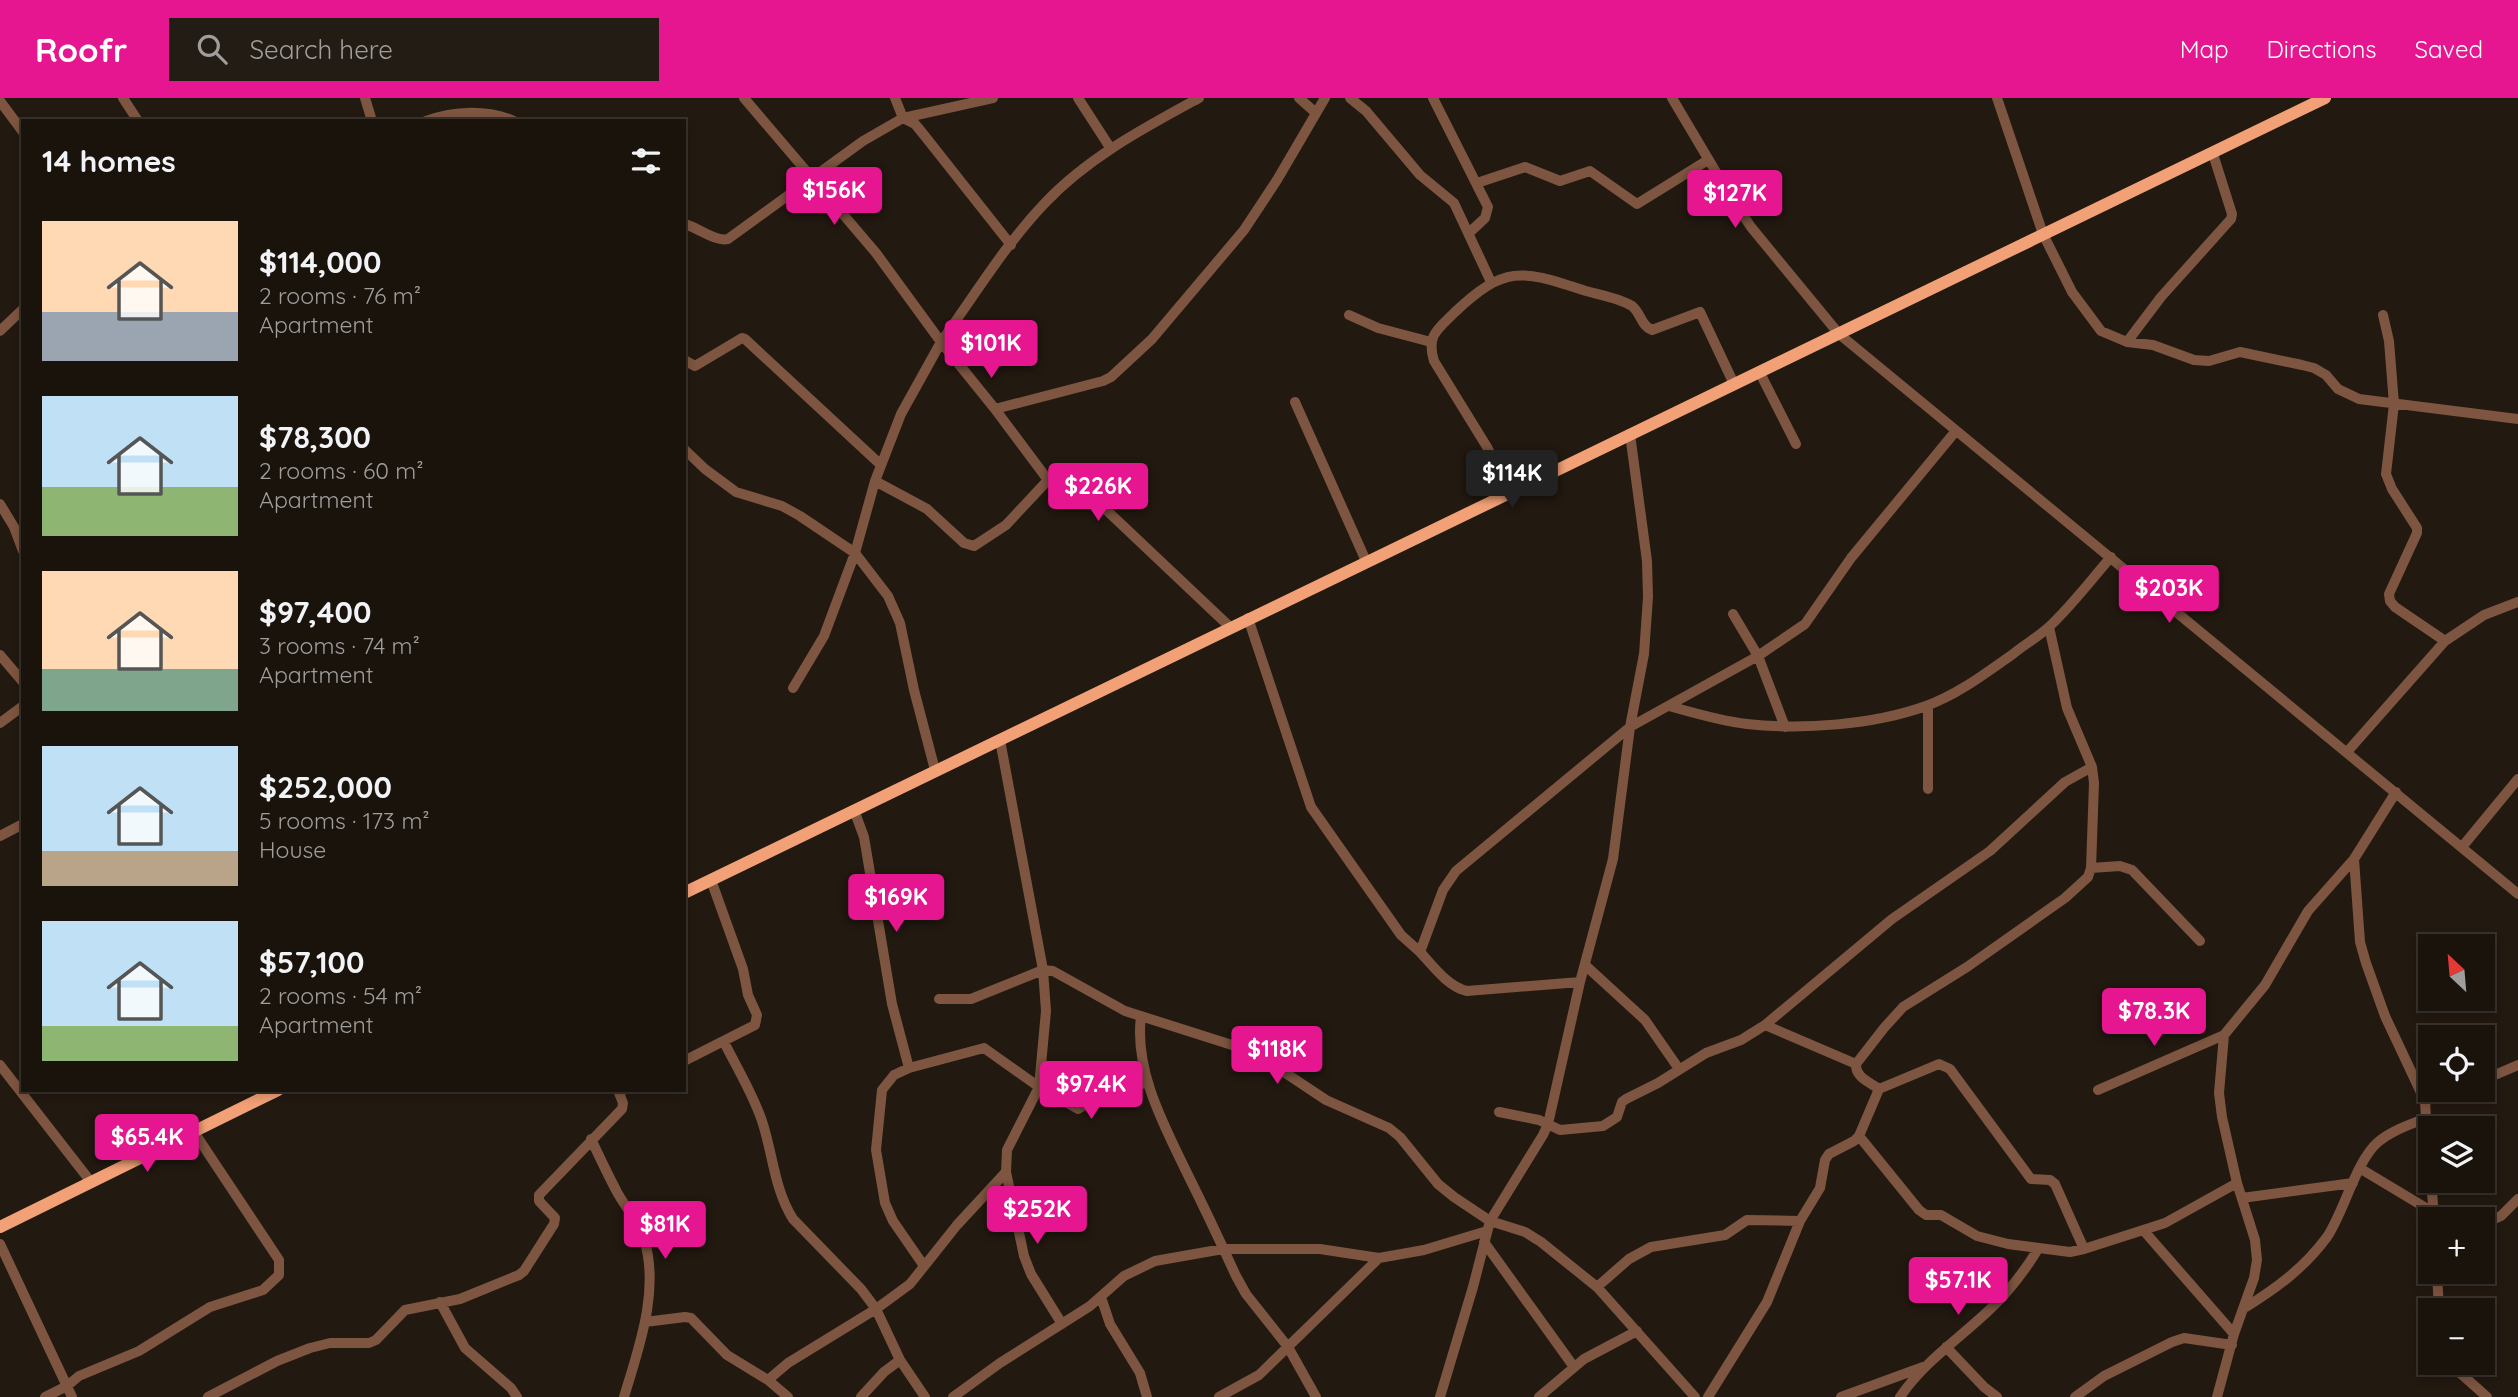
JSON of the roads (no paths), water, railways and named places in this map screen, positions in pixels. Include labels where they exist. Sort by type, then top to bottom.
[{"type":"main road","points":[[686,892],[2325,98]]},
{"type":"main road","points":[[0,1227],[271,1092]]},
{"type":"street","points":[[123,98],[137,119]]},
{"type":"street","points":[[365,98],[371,119]]},
{"type":"street","points":[[744,98],[876,253],[1048,480]]},
{"type":"street","points":[[895,98],[903,118],[915,124],[925,135],[1011,245]]},
{"type":"street","points":[[686,224],[721,240],[728,239],[863,141],[903,118],[993,98]]},
{"type":"street","points":[[1078,98],[1111,149]]},
{"type":"street","points":[[793,688],[824,636],[855,553],[875,481],[901,414],[941,342],[1044,204],[1078,173],[1111,149],[1199,98]]},
{"type":"street","points":[[1299,98],[1316,113]]},
{"type":"street","points":[[995,409],[1111,377],[1173,317],[1244,230],[1278,180],[1325,98]]},
{"type":"street","points":[[1350,98],[1366,111],[1420,175],[1454,203],[1491,282]]},
{"type":"street","points":[[1433,98],[1478,183],[1488,212],[1469,233]]},
{"type":"street","points":[[1997,98],[2043,234],[2072,292],[2101,331],[2127,342],[2153,345],[2194,360],[2209,361],[2240,352],[2302,365],[2326,375],[2338,389],[2359,399],[2518,419]]},
{"type":"street","points":[[1676,99],[1708,160],[1751,227],[1839,334],[2518,894]]},
{"type":"street","points":[[0,101],[21,129]]},
{"type":"street","points":[[433,119],[454,113],[482,113],[509,119]]},
{"type":"street","points":[[2127,342],[2161,297],[2231,219],[2232,214],[2213,154]]},
{"type":"street","points":[[1478,183],[1525,167],[1560,181],[1590,171],[1637,204],[1708,160]]},
{"type":"street","points":[[1510,493],[1487,447],[1434,361],[1431,342],[1434,332],[1491,282],[1523,275],[1552,280],[1630,305],[1650,330],[1700,312],[1734,384]]},
{"type":"street","points":[[0,331],[21,311]]},
{"type":"street","points":[[1349,315],[1378,328],[1431,342]]},
{"type":"street","points":[[2383,315],[2389,341],[2394,404],[2386,474],[2392,489],[2415,523],[2417,533],[2389,594],[2390,601],[2445,641]]},
{"type":"street","points":[[686,361],[695,366],[741,338],[745,339],[881,465]]},
{"type":"street","points":[[1760,373],[1796,444]]},
{"type":"street","points":[[1295,402],[1366,561]]},
{"type":"street","points":[[1420,952],[1443,890],[1456,871],[1630,727],[1758,656],[1805,624],[1851,558],[1955,432]]},
{"type":"street","points":[[1440,1397],[1474,1287],[1488,1226],[1548,1124],[1580,982],[1613,859],[1630,727],[1644,654],[1648,597],[1646,550],[1630,434]]},
{"type":"street","points":[[686,451],[736,492],[782,506],[855,553],[888,596],[900,622],[935,770]]},
{"type":"street","points":[[875,481],[927,509],[970,546],[974,546],[1006,525],[1048,480],[1063,470],[1230,627]]},
{"type":"street","points":[[0,504],[18,525]]},
{"type":"street","points":[[1669,706],[1711,718],[1786,727],[1856,722],[1928,706],[1994,667],[2049,627],[2111,557]]},
{"type":"street","points":[[2347,752],[2445,641],[2484,615],[2518,602]]},
{"type":"street","points":[[1733,614],[1758,656],[1786,727]]},
{"type":"street","points":[[1248,618],[1311,807],[1401,935],[1460,989],[1580,982]]},
{"type":"street","points":[[1856,1064],[1903,1007],[1967,967],[2066,898],[2088,877],[2091,868],[2094,783],[2092,767],[2067,708],[2049,627]]},
{"type":"street","points":[[0,655],[21,680]]},
{"type":"street","points":[[1928,706],[1928,789]]},
{"type":"street","points":[[0,723],[21,707]]},
{"type":"street","points":[[1000,740],[1043,970],[1046,1011],[1039,1087],[1007,1150],[1006,1172],[1024,1256],[1031,1274],[1062,1324]]},
{"type":"street","points":[[1499,1112],[1548,1124],[1560,1130],[1603,1126],[1617,1117],[1622,1102],[1626,1099],[1706,1053],[1741,1040],[1765,1025],[1892,919],[1990,851],[2065,782],[2092,767]]},
{"type":"street","points":[[2462,847],[2518,779]]},
{"type":"street","points":[[2098,1090],[2224,1035],[2266,985],[2308,911],[2354,859],[2396,792]]},
{"type":"street","points":[[854,810],[864,837],[892,1004],[909,1068]]},
{"type":"street","points":[[0,836],[21,825]]},
{"type":"street","points":[[2354,859],[2360,942],[2366,964],[2385,1016],[2418,1086]]},
{"type":"street","points":[[2091,868],[2120,866],[2132,870],[2200,941]]},
{"type":"street","points":[[686,1060],[755,1025],[757,1015],[711,880]]},
{"type":"street","points":[[1585,965],[1645,1020],[1679,1069]]},
{"type":"street","points":[[939,999],[971,999],[1043,970],[1060,974],[1125,1010],[1254,1052],[1326,1100],[1389,1128],[1400,1137],[1438,1184],[1488,1226]]},
{"type":"street","points":[[1141,1016],[1140,1050],[1147,1082],[1177,1150],[1246,1294],[1287,1347],[1316,1397]]},
{"type":"street","points":[[1765,1025],[1856,1064]]},
{"type":"street","points":[[2217,1397],[2234,1334],[2246,1307],[2257,1260],[2255,1240],[2237,1183],[2219,1093],[2224,1035]]},
{"type":"street","points":[[724,1042],[758,1110],[778,1189],[786,1208],[793,1219],[854,1280],[876,1309],[900,1360],[925,1397]]},
{"type":"street","points":[[924,1266],[893,1221],[885,1203],[876,1150],[882,1090],[894,1075],[909,1068],[984,1048],[1039,1087],[1078,1110],[1097,1098],[1147,1082]]},
{"type":"street","points":[[1856,1064],[1859,1076],[1879,1089]]},
{"type":"street","points":[[0,1065],[91,1182]]},
{"type":"street","points":[[1708,1397],[1767,1302],[1800,1221],[1820,1188],[1825,1160],[1829,1154],[1859,1136],[1879,1089],[1929,1067],[1945,1065],[1950,1069],[2031,1179],[2050,1180],[2055,1184],[2084,1249]]},
{"type":"street","points":[[2495,1075],[2518,1065]]},
{"type":"street","points":[[208,1397],[276,1361],[310,1348],[330,1343],[369,1343],[376,1340],[405,1310],[473,1294],[524,1271],[554,1224],[555,1218],[539,1201],[539,1195],[622,1109],[620,1092]]},
{"type":"street","points":[[2246,1307],[2280,1286],[2328,1235],[2375,1144],[2390,1133],[2418,1121]]},
{"type":"street","points":[[45,1397],[67,1387],[79,1376],[139,1351],[210,1307],[262,1290],[279,1275],[279,1260],[194,1132]]},
{"type":"street","points":[[1859,1136],[1919,1210],[1926,1215],[1941,1214],[1977,1236],[2038,1249],[2070,1252],[2144,1231],[2165,1223],[2237,1183]]},
{"type":"street","points":[[591,1139],[617,1192],[644,1236],[650,1262],[645,1322],[624,1397]]},
{"type":"street","points":[[2361,1169],[2419,1207]]},
{"type":"street","points":[[768,1380],[802,1354],[876,1309],[910,1284],[962,1218],[1006,1172]]},
{"type":"street","points":[[2242,1198],[2353,1183]]},
{"type":"street","points":[[2495,1219],[2518,1199]]},
{"type":"street","points":[[1597,1287],[1629,1259],[1651,1247],[1725,1236],[1747,1220],[1800,1221]]},
{"type":"street","points":[[953,1397],[1101,1297],[1124,1276],[1155,1261],[1223,1249],[1320,1249],[1378,1258],[1424,1250],[1488,1226],[1525,1232],[1597,1287],[1695,1397]]},
{"type":"street","points":[[2144,1231],[2234,1334]]},
{"type":"street","points":[[1484,1242],[1574,1367]]},
{"type":"street","points":[[0,1244],[72,1397]]},
{"type":"street","points":[[1900,1397],[1923,1367],[1993,1307],[2038,1249]]},
{"type":"street","points":[[1219,1397],[1259,1375],[1378,1258]]},
{"type":"street","points":[[1101,1297],[1116,1335],[1135,1361],[1147,1397]]},
{"type":"street","points":[[440,1302],[465,1348],[517,1397]]},
{"type":"street","points":[[645,1322],[691,1318],[727,1355],[768,1380],[788,1397]]},
{"type":"street","points":[[1539,1397],[1584,1359],[1637,1331]]},
{"type":"street","points":[[2076,1397],[2104,1376],[2184,1338],[2232,1345]]},
{"type":"street","points":[[1945,1347],[1997,1397]]},
{"type":"street","points":[[861,1397],[884,1372],[900,1360]]},
{"type":"street","points":[[1841,1397],[1923,1367]]},
{"type":"street","points":[[2462,1375],[2487,1397]]}]
